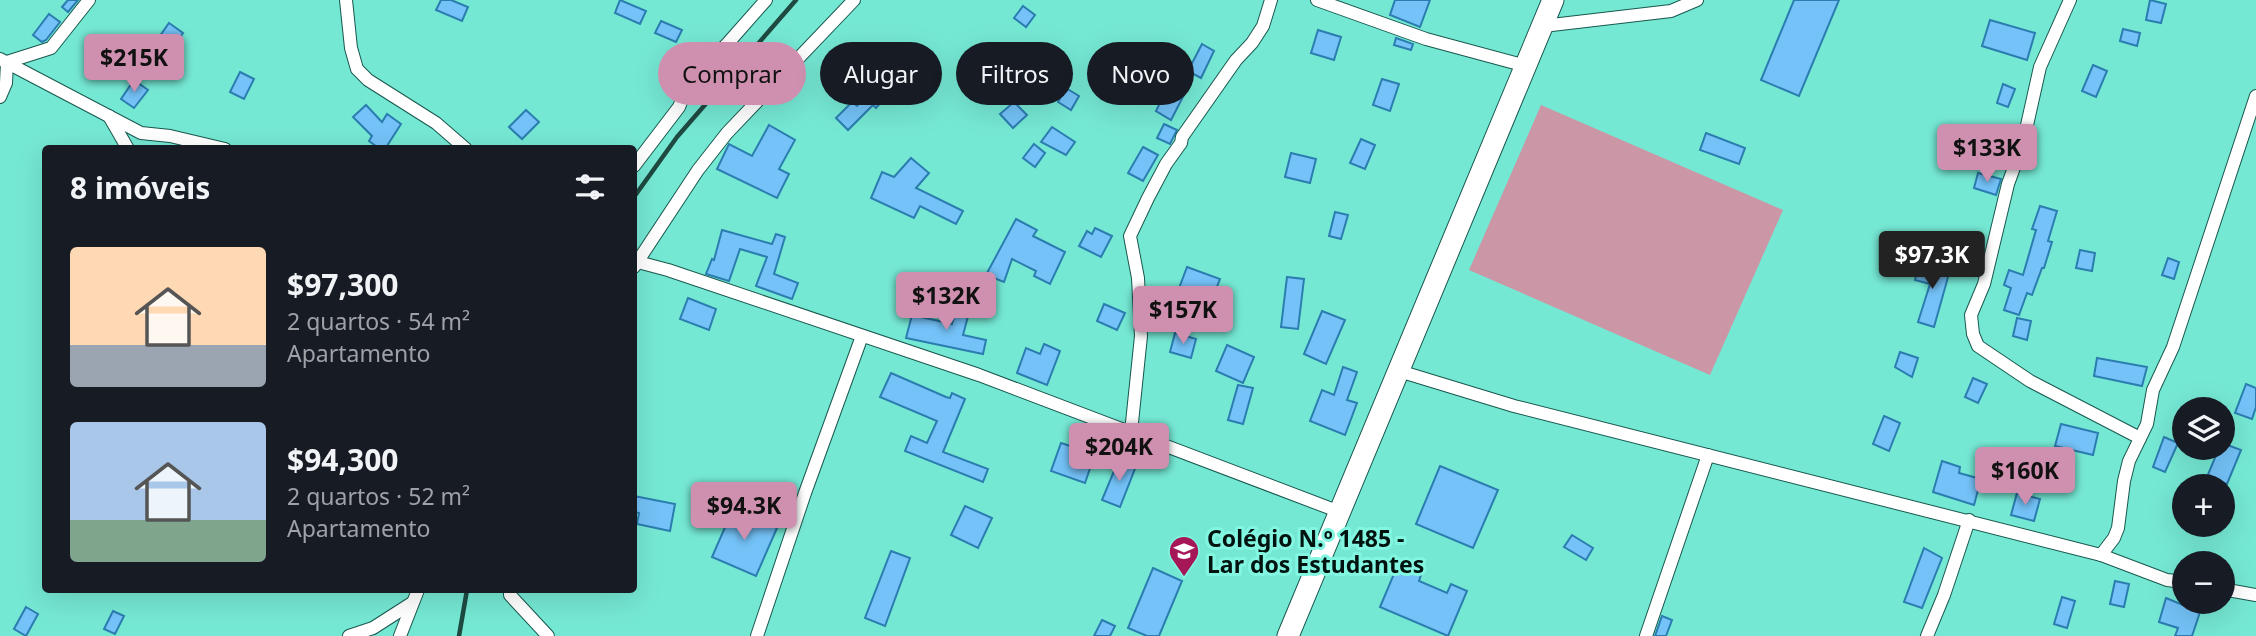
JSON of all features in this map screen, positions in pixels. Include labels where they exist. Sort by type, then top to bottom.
[{"type":"main road","points":[[1287,636],[1553,0]]},
{"type":"street","points":[[4,61],[51,48],[89,0]]},
{"type":"street","points":[[346,0],[351,48],[357,69],[368,80],[436,123],[461,145]]},
{"type":"street","points":[[637,162],[679,107],[689,82],[766,0]]},
{"type":"street","points":[[637,259],[727,133],[854,0]]},
{"type":"street","points":[[1131,432],[1141,336],[1138,278],[1130,236],[1182,137],[1263,26],[1271,0]]},
{"type":"street","points":[[1317,0],[1426,39],[1526,66]]},
{"type":"street","points":[[1543,26],[1671,11],[1698,0]]},
{"type":"street","points":[[2070,0],[2040,67],[2023,142],[2008,184],[1984,285],[1971,315],[1973,334],[1978,346],[2030,381],[2140,438]]},
{"type":"street","points":[[0,97],[6,83],[4,61]]},
{"type":"street","points":[[4,61],[141,133],[170,136],[208,145]]},
{"type":"street","points":[[2101,555],[2118,528],[2129,461],[2147,424],[2153,390],[2173,347],[2256,96]]},
{"type":"street","points":[[109,116],[126,145]]},
{"type":"street","points":[[637,264],[668,270],[979,375],[1340,512]]},
{"type":"street","points":[[757,636],[862,336]]},
{"type":"street","points":[[1399,371],[1514,406],[2101,555],[2172,581]]},
{"type":"street","points":[[1646,636],[1708,454]]},
{"type":"street","points":[[1927,636],[1969,520]]},
{"type":"street","points":[[2235,591],[2256,595]]},
{"type":"street","points":[[400,636],[417,593]]},
{"type":"street","points":[[510,593],[548,636]]},
{"type":"street","points":[[349,636],[373,628],[412,603]]},
{"type":"shaded area","points":[[1541,105],[1783,210],[1710,375],[1469,270]]},
{"type":"building","points":[[68,0],[78,0],[68,12],[62,7]]},
{"type":"building","points":[[441,0],[451,0],[468,7],[462,21],[436,10]]},
{"type":"building","points":[[620,0],[646,11],[640,24],[615,13]]},
{"type":"building","points":[[1395,0],[1430,0],[1420,27],[1390,15]]},
{"type":"building","points":[[1794,0],[1839,0],[1799,96],[1761,80]]},
{"type":"building","points":[[2150,0],[2166,4],[2161,23],[2146,20]]},
{"type":"building","points":[[1023,6],[1035,15],[1026,27],[1014,18]]},
{"type":"building","points":[[49,14],[60,22],[42,42],[33,35]]},
{"type":"building","points":[[1990,20],[2035,33],[2027,60],[1982,46]]},
{"type":"building","points":[[661,21],[682,30],[676,42],[655,33]]},
{"type":"building","points":[[169,23],[183,33],[171,50],[157,40]]},
{"type":"building","points":[[2123,29],[2140,33],[2137,46],[2120,41]]},
{"type":"building","points":[[1318,30],[1341,37],[1334,60],[1311,53]]},
{"type":"building","points":[[1396,38],[1413,44],[1411,50],[1394,45]]},
{"type":"building","points":[[1202,44],[1214,51],[1201,78],[1194,74],[1194,59]]},
{"type":"building","points":[[2093,65],[2107,71],[2096,97],[2082,91]]},
{"type":"building","points":[[240,72],[254,79],[244,99],[230,92]]},
{"type":"building","points":[[1382,79],[1399,84],[1390,111],[1373,105]]},
{"type":"building","points":[[134,80],[148,90],[134,108],[121,99]]},
{"type":"building","points":[[2003,84],[2015,89],[2008,107],[1997,103]]},
{"type":"building","points":[[1073,92],[1079,96],[1071,110],[1063,105],[1073,105]]},
{"type":"building","points":[[366,105],[382,122],[387,114],[401,124],[388,145],[374,145],[369,141],[372,136],[353,117]]},
{"type":"building","points":[[849,105],[873,105],[848,130],[836,118]]},
{"type":"building","points":[[1010,105],[1017,105],[1027,115],[1013,128],[1000,114]]},
{"type":"building","points":[[1159,105],[1179,105],[1171,120],[1156,111]]},
{"type":"building","points":[[526,110],[539,122],[522,139],[509,127]]},
{"type":"building","points":[[1164,124],[1177,130],[1170,144],[1157,138]]},
{"type":"building","points":[[769,125],[795,140],[779,169],[789,174],[777,198],[717,169],[729,144],[752,156]]},
{"type":"building","points":[[1052,127],[1075,142],[1066,155],[1041,142]]},
{"type":"building","points":[[1706,133],[1745,148],[1739,164],[1700,150]]},
{"type":"building","points":[[1361,139],[1375,145],[1365,169],[1350,163]]},
{"type":"building","points":[[1034,144],[1045,153],[1035,167],[1023,158]]},
{"type":"building","points":[[1143,147],[1158,155],[1143,181],[1128,173]]},
{"type":"building","points":[[1291,153],[1316,159],[1310,183],[1285,177]]},
{"type":"building","points":[[911,158],[929,173],[916,188],[963,211],[956,224],[920,206],[914,218],[871,198],[882,172],[894,177]]},
{"type":"building","points":[[1978,173],[2001,179],[1996,195],[1974,188]]},
{"type":"building","points":[[2040,206],[2057,211],[2048,241],[2052,242],[2032,295],[2027,293],[2019,315],[2004,310],[2011,288],[2004,285],[2009,270],[2023,275],[2036,230],[2032,229]]},
{"type":"building","points":[[1335,212],[1348,215],[1341,239],[1329,236]]},
{"type":"building","points":[[1016,219],[1037,230],[1033,236],[1065,252],[1050,284],[1034,276],[1036,271],[1012,259],[1004,282],[986,275]]},
{"type":"building","points":[[1095,228],[1112,236],[1101,257],[1079,246],[1087,231],[1092,234]]},
{"type":"building","points":[[722,230],[772,244],[776,234],[785,237],[774,274],[798,283],[792,299],[756,286],[767,257],[740,249],[729,281],[706,274],[712,259],[714,260]]},
{"type":"building","points":[[2080,250],[2095,253],[2092,271],[2076,268]]},
{"type":"building","points":[[2168,258],[2179,262],[2174,279],[2162,275]]},
{"type":"building","points":[[1920,261],[1950,270],[1934,327],[1918,322],[1930,284],[1915,280]]},
{"type":"building","points":[[1187,267],[1220,279],[1210,304],[1178,291]]},
{"type":"building","points":[[1287,277],[1304,279],[1298,329],[1281,327]]},
{"type":"building","points":[[688,298],[716,309],[709,330],[680,319]]},
{"type":"building","points":[[958,302],[971,305],[963,335],[986,340],[983,354],[906,338],[912,315],[952,324]]},
{"type":"building","points":[[1104,304],[1125,313],[1117,330],[1097,321]]},
{"type":"building","points":[[1322,311],[1345,320],[1326,364],[1304,354]]},
{"type":"building","points":[[2017,318],[2031,321],[2027,340],[2013,336]]},
{"type":"building","points":[[1175,333],[1196,339],[1191,358],[1170,352]]},
{"type":"building","points":[[1044,344],[1060,351],[1047,385],[1017,373],[1026,348],[1040,354]]},
{"type":"building","points":[[1227,345],[1254,357],[1243,383],[1216,371]]},
{"type":"building","points":[[1900,352],[1918,358],[1912,377],[1895,367]]},
{"type":"building","points":[[2097,358],[2147,367],[2142,386],[2094,376]]},
{"type":"building","points":[[1343,367],[1357,372],[1347,400],[1357,403],[1345,435],[1310,421],[1322,390],[1334,395]]},
{"type":"building","points":[[891,373],[946,397],[950,398],[952,393],[965,399],[943,452],[988,469],[983,482],[905,451],[911,436],[927,443],[937,421],[880,397]]},
{"type":"building","points":[[1973,378],[1987,384],[1978,403],[1965,397]]},
{"type":"building","points":[[2246,384],[2256,388],[2256,407],[2252,419],[2235,413]]},
{"type":"building","points":[[1238,385],[1253,388],[1243,424],[1228,420]]},
{"type":"building","points":[[1884,416],[1900,423],[1889,451],[1873,444]]},
{"type":"building","points":[[2061,424],[2098,433],[2093,455],[2055,446]]},
{"type":"building","points":[[2164,437],[2172,440],[2172,456],[2165,472],[2153,467]]},
{"type":"building","points":[[1061,443],[1095,454],[1085,483],[1051,471]]},
{"type":"building","points":[[2235,448],[2241,450],[2231,474],[2208,474],[2214,460],[2235,460]]},
{"type":"building","points":[[1119,459],[1136,466],[1120,507],[1102,500]]},
{"type":"building","points":[[1942,461],[1960,467],[1959,473],[1981,479],[1974,505],[1933,492]]},
{"type":"building","points":[[1440,466],[1498,490],[1473,548],[1416,524]]},
{"type":"building","points":[[2017,493],[2040,499],[2034,521],[2011,515]]},
{"type":"building","points":[[637,497],[675,504],[670,531],[637,524]]},
{"type":"building","points":[[965,506],[992,518],[978,548],[951,535]]},
{"type":"building","points":[[733,509],[777,528],[756,576],[712,557]]},
{"type":"building","points":[[1572,535],[1593,548],[1586,560],[1564,547]]},
{"type":"building","points":[[1924,548],[1942,558],[1922,608],[1904,602]]},
{"type":"building","points":[[891,551],[910,558],[885,626],[865,618]]},
{"type":"building","points":[[1399,562],[1422,572],[1419,581],[1447,593],[1451,584],[1467,591],[1448,636],[1380,607]]},
{"type":"building","points":[[1153,568],[1182,581],[1159,636],[1147,636],[1128,628]]},
{"type":"building","points":[[2115,581],[2129,584],[2124,607],[2110,604]]},
{"type":"building","points":[[2062,597],[2075,601],[2067,628],[2054,624]]},
{"type":"building","points":[[2166,598],[2172,600],[2172,614],[2199,614],[2192,636],[2175,636],[2178,628],[2159,622]]},
{"type":"building","points":[[26,607],[38,614],[26,636],[14,629]]},
{"type":"building","points":[[113,611],[124,616],[115,634],[104,629]]},
{"type":"building","points":[[1662,616],[1672,620],[1666,636],[1655,636]]},
{"type":"building","points":[[1102,620],[1115,626],[1110,636],[1094,636]]},
{"type":"railway","points":[[637,193],[677,137],[796,0]]},
{"type":"railway","points":[[459,636],[466,593]]},
{"type":"place","name":"Colégio N.º 1485 - Lar dos Estudantes","points":[[1184,578]]}]
